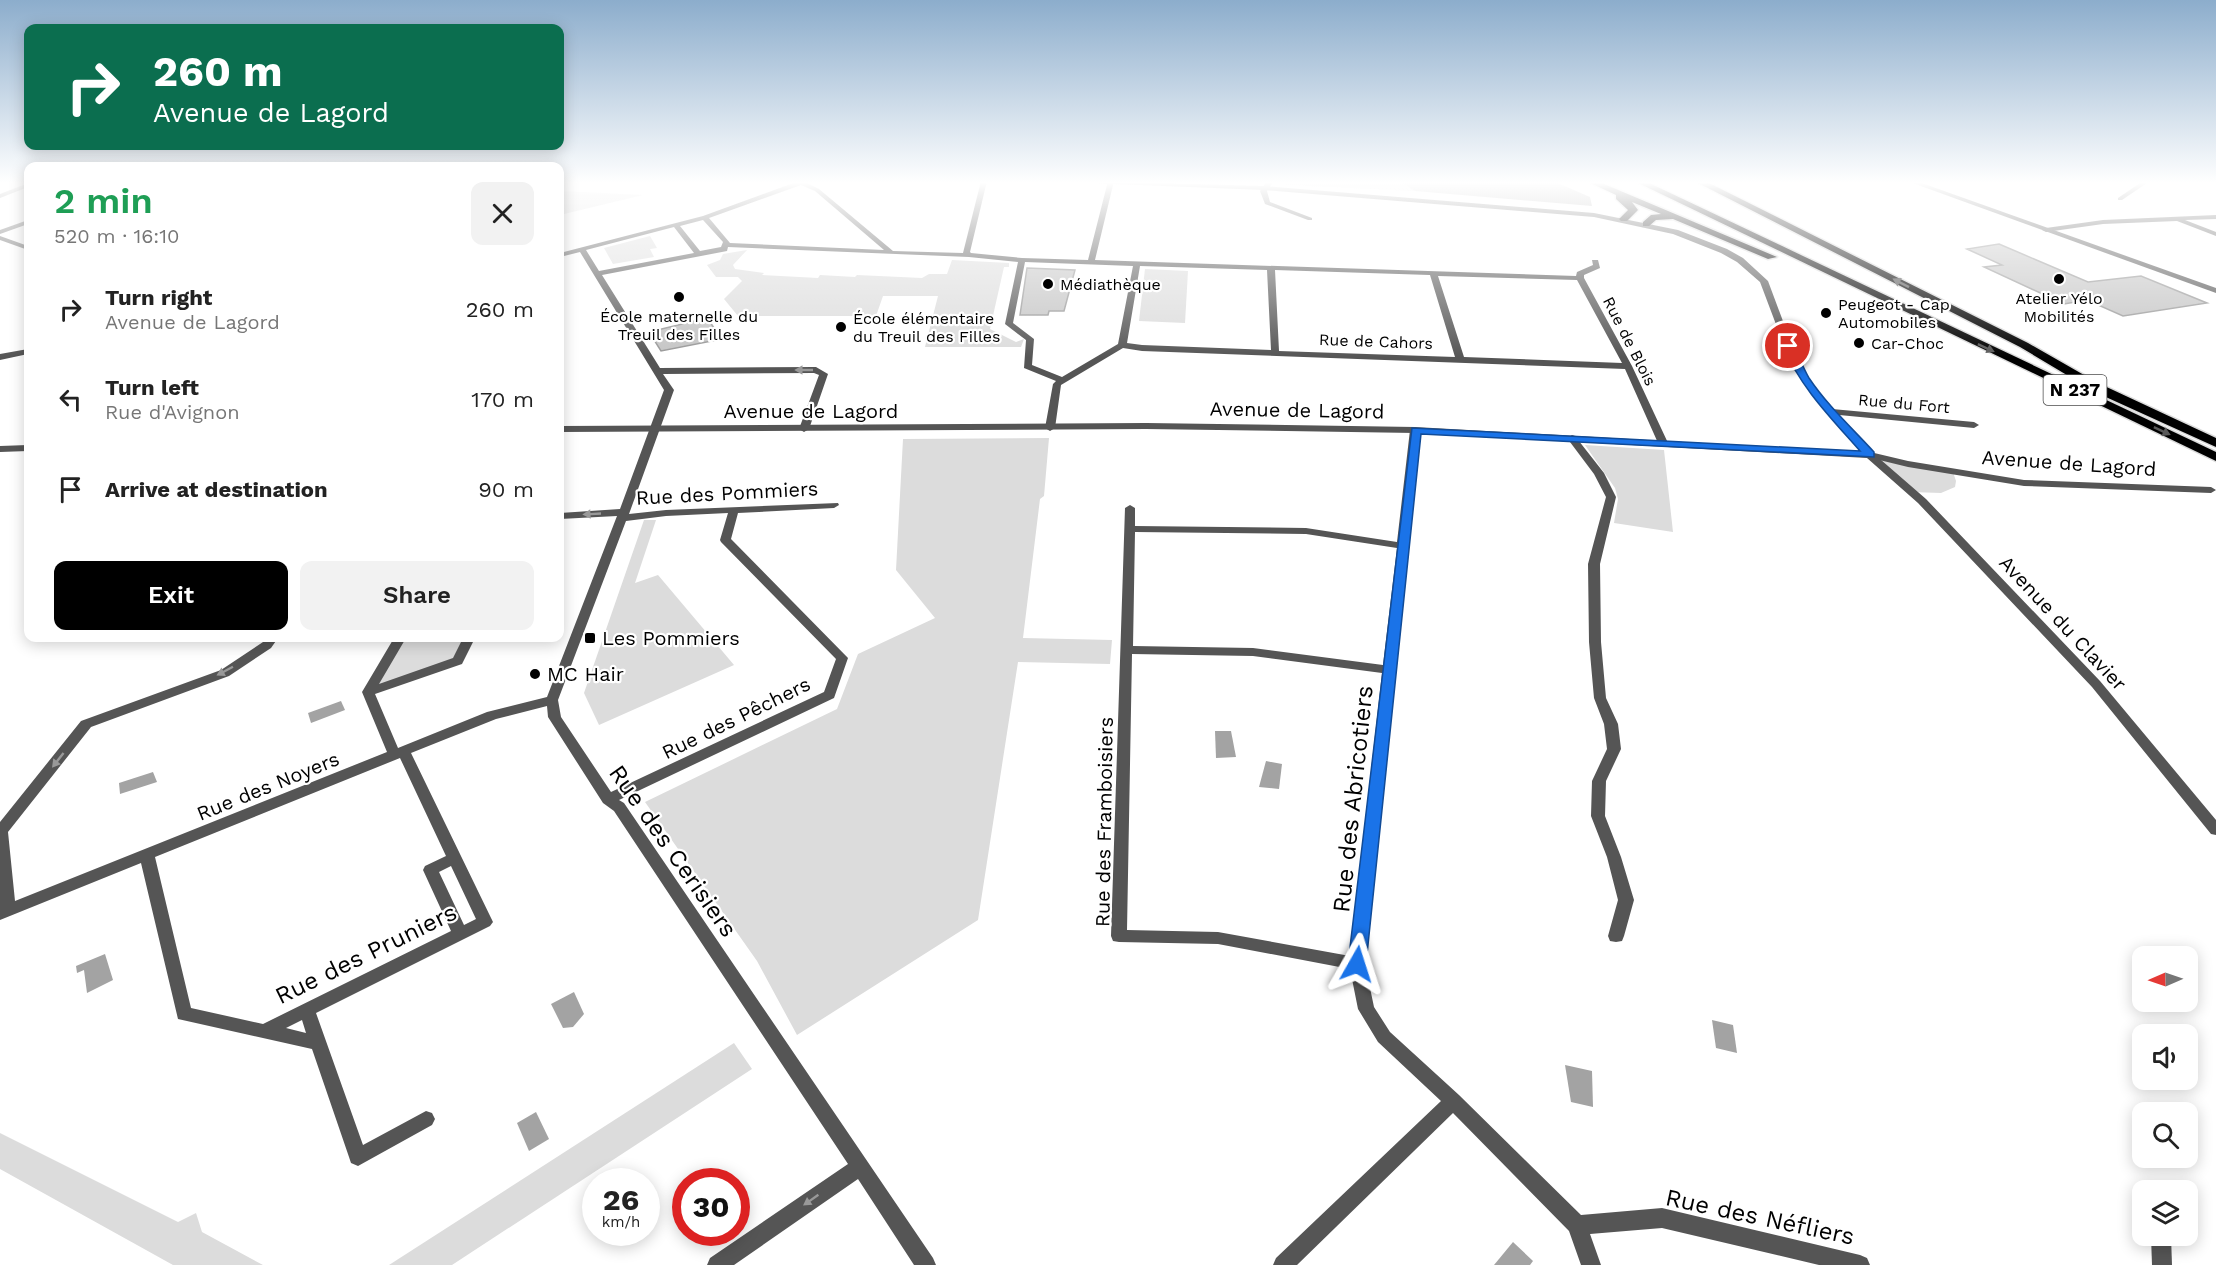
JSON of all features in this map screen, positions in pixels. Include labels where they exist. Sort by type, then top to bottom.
[{"type":"highway","points":[[1729,240],[1886,306],[1933,322]]},
{"type":"highway","name":"N 237","points":[[1762,240],[2216,457]]},
{"type":"highway","name":"N 237","points":[[1783,240],[2216,443]]},
{"type":"highway","points":[[1815,240],[2024,345],[2101,390]]},
{"type":"street","points":[[6,240],[24,247]]},
{"type":"street","points":[[564,254],[619,240]]},
{"type":"street","points":[[688,240],[699,255]]},
{"type":"street","points":[[723,240],[727,245]]},
{"type":"street","points":[[876,240],[891,253]]},
{"type":"street","points":[[969,240],[966,252],[969,255]]},
{"type":"street","points":[[1090,262],[1096,240]]},
{"type":"street","name":"Avenue du Clavier","points":[[1697,240],[1724,250],[1753,269],[1764,281],[1796,364],[1814,392],[1870,454],[1922,501],[2096,684],[2216,830]]},
{"type":"street","points":[[2074,240],[2216,291]]},
{"type":"street","points":[[718,251],[727,245],[969,255],[1022,260],[1580,278],[1582,272],[1597,266],[1595,262]]},
{"type":"street","points":[[597,274],[750,246]]},
{"type":"street","points":[[552,700],[669,390],[582,250]]},
{"type":"street","points":[[1022,260],[1009,324],[1030,339],[1027,366],[1061,380]]},
{"type":"street","points":[[1050,428],[1055,391],[1061,380],[1122,345],[1137,264]]},
{"type":"street","points":[[1271,268],[1275,352]]},
{"type":"street","points":[[1433,273],[1460,359]]},
{"type":"street","name":"Rue de Blois","points":[[1580,278],[1628,366],[1664,443]]},
{"type":"street","name":"Rue de Cahors","points":[[1122,345],[1628,366]]},
{"type":"street","points":[[0,357],[24,353]]},
{"type":"street","points":[[658,372],[816,370],[824,374],[804,429]]},
{"type":"street","name":"Rue du Fort","points":[[1832,412],[1974,425]]},
{"type":"street","name":"Avenue de Lagord","points":[[564,429],[1146,426],[1416,430],[1870,454],[1908,464],[2024,483],[2211,490]]},
{"type":"street","name":"Rue des Abricotiers","points":[[1416,430],[1357,964],[1366,1009],[1384,1037],[1453,1101],[1577,1225],[1591,1265]]},
{"type":"street","points":[[1572,438],[1599,473],[1611,497],[1594,564],[1594,642],[1600,698],[1611,724],[1614,749],[1599,781],[1598,816],[1614,857],[1626,900],[1616,936]]},
{"type":"street","points":[[0,449],[24,448]]},
{"type":"street","name":"Rue des Pommiers","points":[[564,516],[834,505]]},
{"type":"street","name":"Rue des Framboisiers","points":[[1130,508],[1119,936],[1218,939],[1357,964]]},
{"type":"street","name":"Rue des Pêchers","points":[[608,799],[829,695],[842,658],[725,540],[734,510]]},
{"type":"street","points":[[1129,529],[1306,531],[1403,546]]},
{"type":"street","points":[[4,913],[2,831],[86,724],[225,673],[269,642]]},
{"type":"street","points":[[368,692],[398,642]]},
{"type":"street","points":[[368,692],[458,661],[467,642]]},
{"type":"street","points":[[1126,650],[1253,652],[1389,670]]},
{"type":"street","name":"Rue des Pruniers","points":[[262,1032],[485,922],[455,858],[368,692]]},
{"type":"street","name":"Rue des Cerisiers","points":[[552,700],[555,717],[608,799],[619,807],[926,1265]]},
{"type":"street","name":"Rue des Noyers","points":[[4,913],[492,716],[552,700]]},
{"type":"street","points":[[147,855],[184,1014],[318,1043]]},
{"type":"street","points":[[455,858],[430,870],[460,934]]},
{"type":"street","points":[[307,1010],[358,1157],[426,1119]]},
{"type":"street","points":[[1283,1265],[1453,1101]]},
{"type":"street","points":[[717,1265],[859,1167]]},
{"type":"street","name":"Rue des Néfliers","points":[[1577,1225],[1662,1218],[1860,1265]]},
{"type":"street","points":[[2161,1246],[2162,1265]]},
{"type":"shaded area","points":[[635,240],[652,240],[657,248],[650,249],[654,257],[613,264],[604,248]]},
{"type":"shaded area","points":[[747,250],[733,265],[735,269],[764,273],[762,275],[818,278],[820,275],[855,277],[857,275],[922,278],[929,274],[947,274],[952,260],[1009,263],[1009,267],[1004,267],[990,329],[1016,342],[1024,339],[1021,347],[925,347],[938,296],[883,296],[876,316],[738,316],[724,299],[742,281],[738,277],[716,277],[707,265],[720,260],[723,254]]},
{"type":"shaded area","points":[[1145,269],[1188,271],[1185,323],[1139,321]]},
{"type":"shaded area","points":[[1049,438],[1044,496],[1040,499],[1023,638],[1112,640],[1110,664],[1018,662],[978,920],[797,1035],[757,961],[645,802],[837,709],[858,654],[935,618],[896,570],[903,439]]},
{"type":"shaded area","points":[[1585,445],[1664,450],[1673,532],[1614,523],[1618,499],[1615,488]]},
{"type":"shaded area","points":[[1870,455],[1953,472],[1955,487],[1941,493],[1912,492]]},
{"type":"shaded area","points":[[644,520],[656,520],[635,583],[658,575],[734,665],[599,725],[584,693]]},
{"type":"shaded area","points":[[398,642],[467,642],[458,661],[368,692]]},
{"type":"shaded area","points":[[341,701],[345,710],[311,723],[308,713]]},
{"type":"shaded area","points":[[1215,731],[1231,731],[1236,757],[1216,758]]},
{"type":"shaded area","points":[[1266,761],[1282,764],[1279,789],[1259,787]]},
{"type":"shaded area","points":[[153,772],[157,782],[120,794],[119,783]]},
{"type":"shaded area","points":[[105,954],[113,980],[87,993],[84,970],[77,973],[76,966]]},
{"type":"shaded area","points":[[574,992],[584,1014],[573,1027],[563,1028],[551,1004]]},
{"type":"shaded area","points":[[1712,1020],[1733,1025],[1737,1053],[1716,1048]]},
{"type":"shaded area","points":[[734,1043],[752,1069],[600,1168],[582,1168],[582,1180],[452,1265],[389,1265]]},
{"type":"shaded area","points":[[1565,1065],[1592,1071],[1593,1107],[1571,1102]]},
{"type":"shaded area","points":[[536,1112],[549,1139],[529,1151],[517,1123]]},
{"type":"shaded area","points":[[0,1133],[178,1222],[196,1213],[202,1232],[263,1265],[173,1265],[0,1169]]},
{"type":"shaded area","points":[[1513,1242],[1533,1261],[1530,1265],[1494,1265]]},
{"type":"building","name":"Atelier Yélo Mobilités","points":[[1999,244],[2088,282],[2141,276],[2207,303],[2123,316],[2087,300],[2064,304],[1984,267],[2002,265],[1967,249]]},
{"type":"building","name":"Médiathèque","points":[[1027,268],[1075,270],[1064,311],[1049,311],[1048,315],[1020,315]]},
{"type":"building","points":[[707,318],[722,339],[661,351],[649,332]]},
{"type":"place","name":"Atelier Yélo Mobilités","points":[[2059,279]]},
{"type":"place","name":"Médiathèque","points":[[1048,284]]},
{"type":"place","name":"École maternelle du Treuil des Filles","points":[[679,297]]},
{"type":"place","name":"Peugeot - Cap Automobiles","points":[[1826,313]]},
{"type":"place","name":"École élémentaire du Treuil des Filles","points":[[841,327]]},
{"type":"place","name":"Car-Choc","points":[[1859,343]]},
{"type":"place","name":"Les Pommiers","points":[[590,638]]},
{"type":"place","name":"MC Hair","points":[[535,674]]},
{"type":"route","points":[[1357,964],[1416,430],[1870,454],[1814,392],[1796,364],[1788,346]]}]
